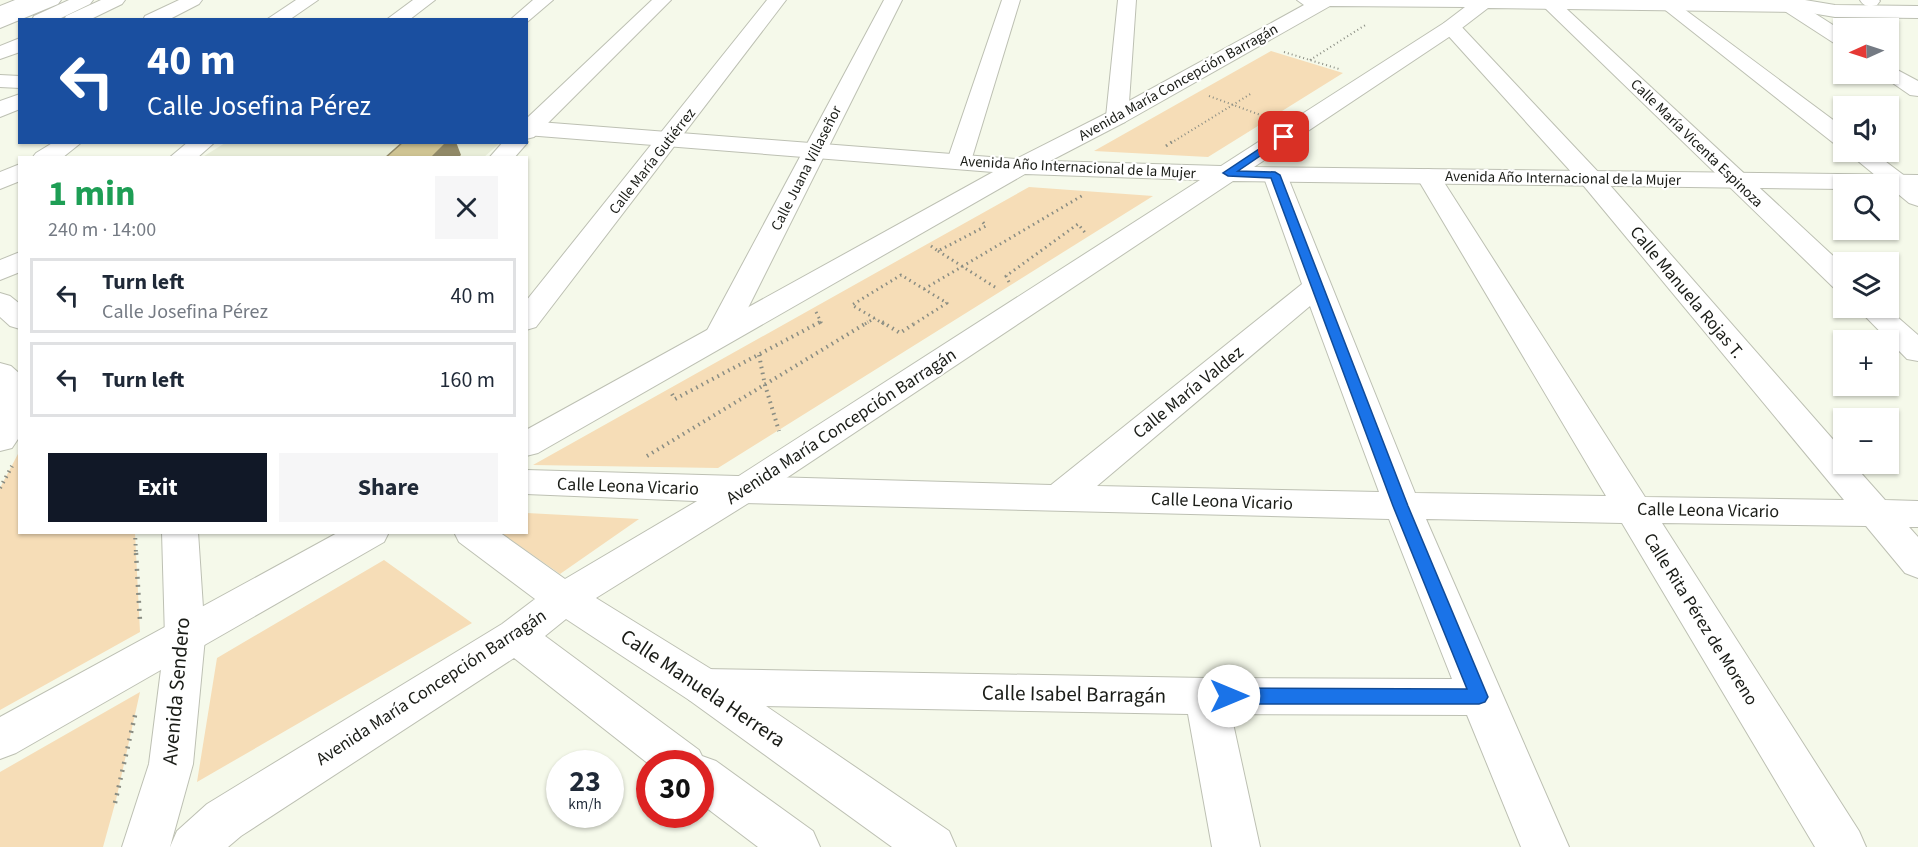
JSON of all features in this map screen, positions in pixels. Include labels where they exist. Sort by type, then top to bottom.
[{"type":"street","points":[[0,13],[30,0]]},
{"type":"street","points":[[0,22],[52,0]]},
{"type":"street","points":[[45,18],[84,0]]},
{"type":"street","points":[[77,18],[116,0]]},
{"type":"street","points":[[156,18],[193,0]]},
{"type":"street","points":[[278,18],[309,0]]},
{"type":"street","points":[[398,18],[426,0]]},
{"type":"street","points":[[522,18],[544,0]]},
{"type":"street","points":[[528,130],[662,0]]},
{"type":"street","name":"Calle María Gutiérrez","points":[[528,318],[777,0]]},
{"type":"street","name":"Calle Juana Villaseñor","points":[[719,336],[893,0]]},
{"type":"street","points":[[959,161],[1011,0]]},
{"type":"street","points":[[1117,117],[1126,0]]},
{"type":"street","points":[[1306,0],[1464,6],[1551,4],[1798,6],[1835,11],[1918,12]]},
{"type":"street","name":"Avenida María Concepción Barragán","points":[[528,444],[1020,167],[1117,117],[1326,0]]},
{"type":"street","points":[[1798,6],[1819,0],[1918,1]]},
{"type":"street","name":"Calle María Vicenta Espinoza","points":[[1551,4],[1833,272]]},
{"type":"street","points":[[1670,5],[1833,131]]},
{"type":"street","name":"Avenida María Concepción Barragán","points":[[194,847],[224,820],[516,636],[564,599],[742,490],[1228,173],[1464,6]]},
{"type":"street","name":"Calle Manuela Rojas T.","points":[[1464,6],[1592,180],[1918,562]]},
{"type":"street","points":[[1798,6],[1833,33]]},
{"type":"street","points":[[0,38],[18,30]]},
{"type":"street","points":[[0,53],[18,45]]},
{"type":"street","points":[[1899,78],[1918,90]]},
{"type":"street","points":[[0,81],[18,82]]},
{"type":"street","points":[[0,110],[18,101]]},
{"type":"street","name":"Avenida Año Internacional de la Mujer","points":[[528,133],[670,138],[1020,167],[1275,175],[1908,182]]},
{"type":"street","points":[[47,156],[68,144]]},
{"type":"street","points":[[183,156],[201,144]]},
{"type":"street","points":[[503,156],[514,144]]},
{"type":"street","points":[[1875,162],[1908,182],[1918,198]]},
{"type":"street","points":[[0,182],[18,172]]},
{"type":"street","points":[[1275,175],[1400,506],[1479,697],[1545,847]]},
{"type":"street","name":"Calle Rita Pérez de Moreno","points":[[1428,176],[1842,847]]},
{"type":"street","points":[[0,272],[18,261]]},
{"type":"street","name":"Calle María Valdez","points":[[1060,496],[1316,287]]},
{"type":"street","points":[[0,302],[18,318]]},
{"type":"street","points":[[1881,318],[1918,352]]},
{"type":"street","points":[[0,373],[7,379],[7,451]]},
{"type":"street","name":"Calle Leona Vicario","points":[[528,482],[742,490],[1400,506],[1918,514]]},
{"type":"street","name":"Avenida Sendero","points":[[146,847],[171,764],[185,638],[180,534]]},
{"type":"street","points":[[0,739],[185,638],[367,534]]},
{"type":"street","name":"Calle Manuela Herrera","points":[[475,534],[564,599],[614,628],[704,687],[932,847]]},
{"type":"street","points":[[516,636],[550,665],[664,750]]},
{"type":"street","name":"Calle Isabel Barragán","points":[[704,687],[1206,696],[1479,697]]},
{"type":"street","points":[[1206,696],[1236,847]]},
{"type":"street","points":[[714,786],[796,847]]},
{"type":"path","points":[[1309,60],[1385,12],[1406,2]]},
{"type":"path","points":[[1279,51],[1341,70]]},
{"type":"path","points":[[924,289],[1252,93]]},
{"type":"path","points":[[1204,94],[1276,120]]},
{"type":"path","points":[[939,251],[986,226],[976,213]]},
{"type":"path","points":[[1013,290],[1006,276],[1078,224],[1092,241]]},
{"type":"path","points":[[923,241],[1006,294]]},
{"type":"path","points":[[901,275],[924,289],[947,303],[900,333],[852,305],[901,275]]},
{"type":"path","points":[[670,390],[675,399],[821,322],[812,303]]},
{"type":"path","points":[[598,485],[875,318]]},
{"type":"path","points":[[759,355],[765,385],[781,438]]},
{"type":"path","points":[[0,488],[7,451]]},
{"type":"path","points":[[135,534],[140,632]]},
{"type":"path","points":[[114,810],[138,703]]},
{"type":"shaded area","points":[[1271,51],[1343,73],[1208,157],[1094,151]]},
{"type":"shaded area","points":[[223,144],[499,144],[485,156],[204,156]]},
{"type":"shaded area","points":[[1029,187],[1153,196],[718,468],[533,465]]},
{"type":"shaded area","points":[[18,454],[18,534],[135,534],[140,632],[0,710],[0,488]]},
{"type":"shaded area","points":[[528,513],[639,519],[560,574],[502,534],[528,534]]},
{"type":"shaded area","points":[[384,560],[472,623],[197,782],[217,658]]},
{"type":"shaded area","points":[[140,692],[103,847],[0,847],[0,772]]},
{"type":"building","points":[[401,144],[445,144],[433,156],[387,156]]},
{"type":"route","points":[[1229,696],[1479,697],[1400,506],[1275,175],[1228,173],[1284,137]]}]
